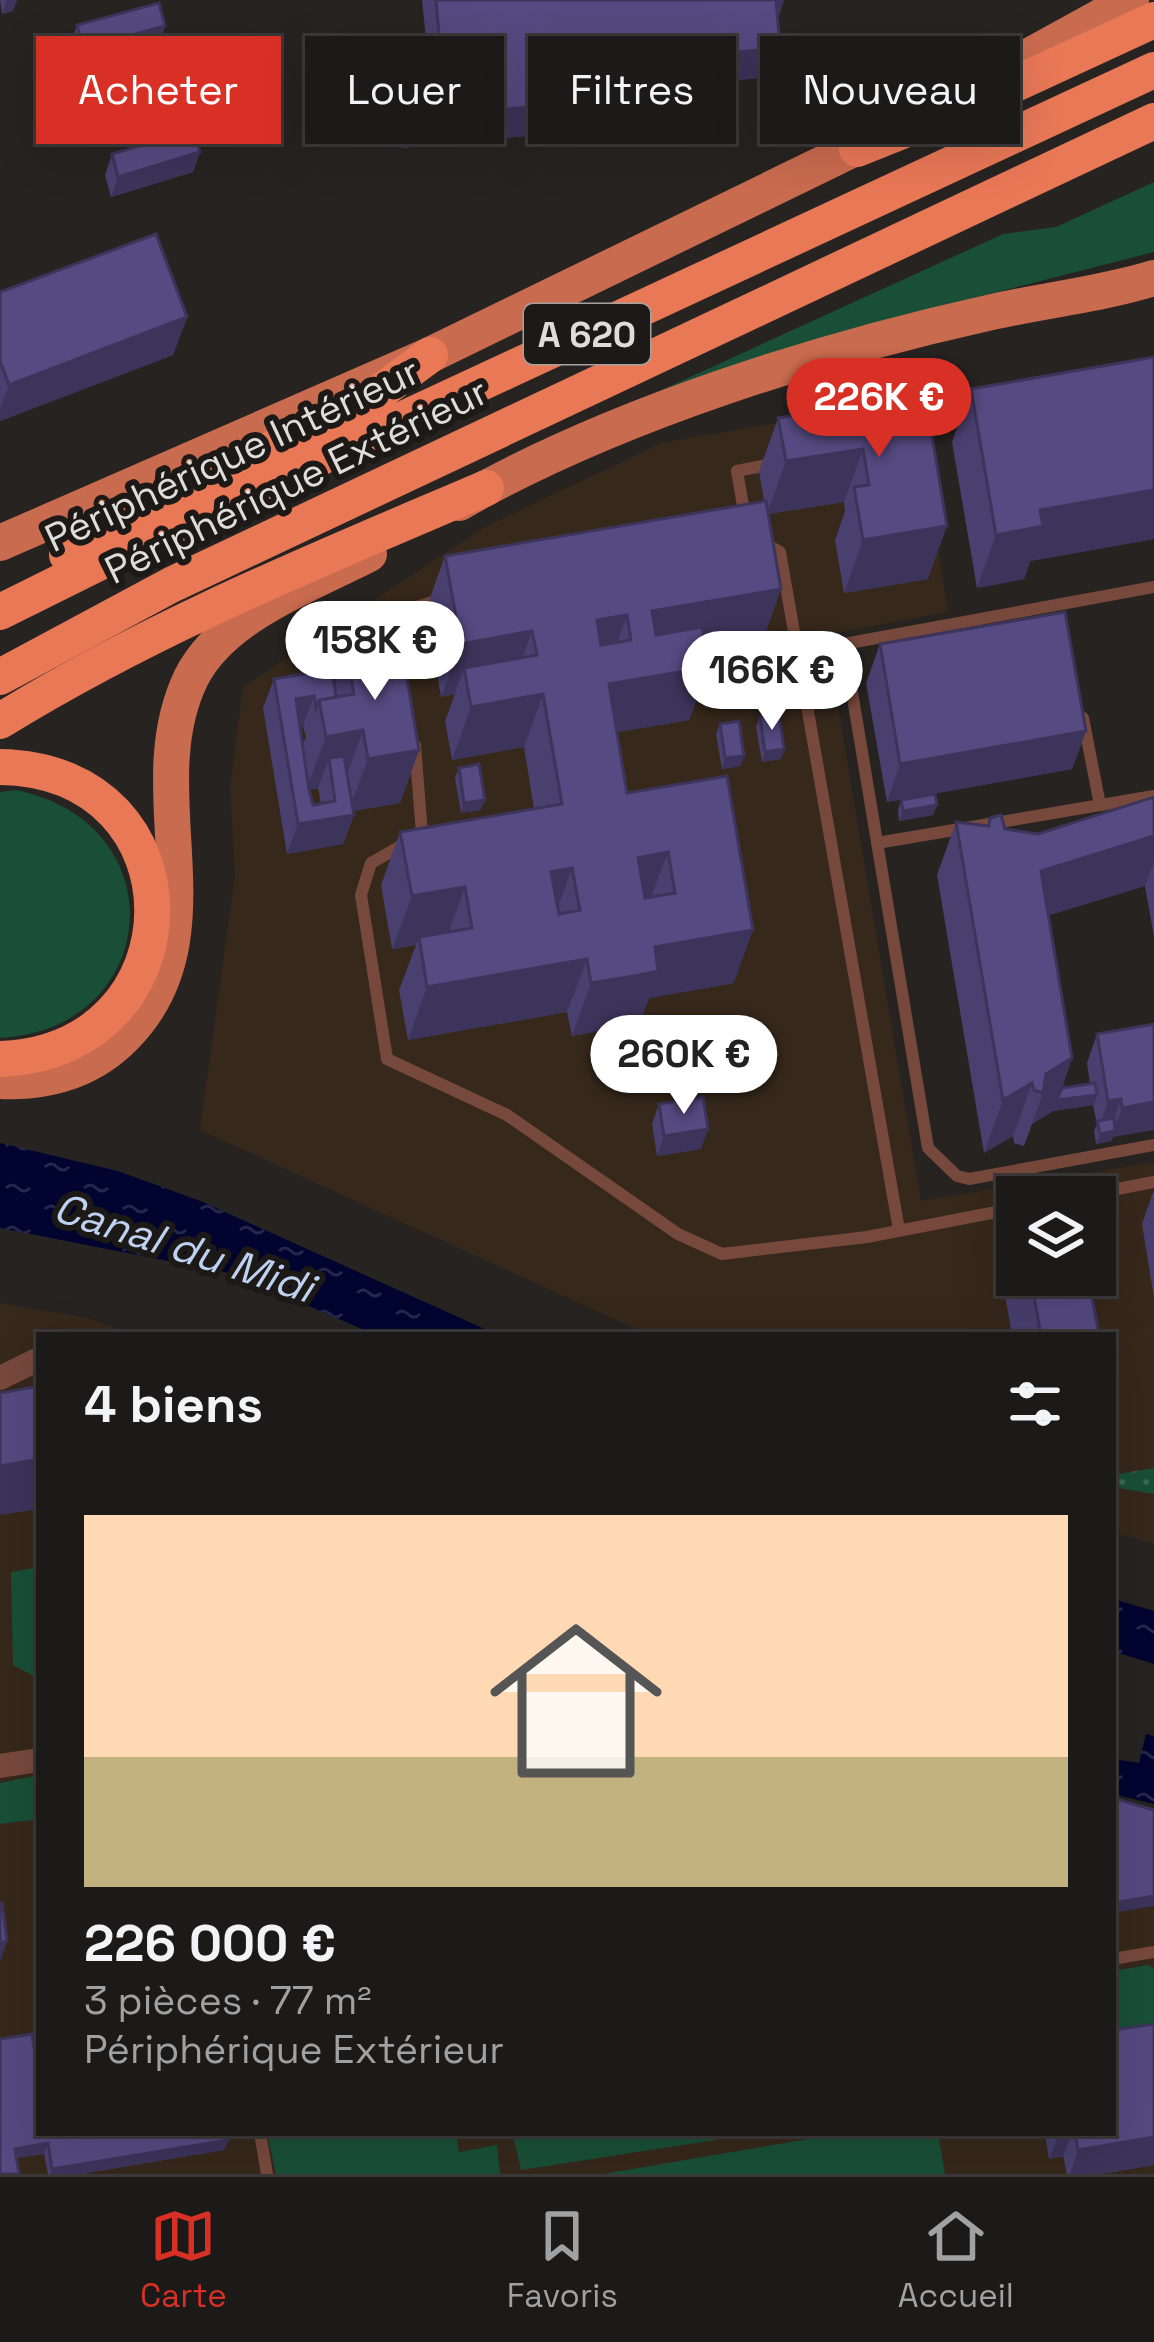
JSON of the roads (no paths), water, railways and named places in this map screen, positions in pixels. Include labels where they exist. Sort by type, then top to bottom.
[{"type":"highway","points":[[857,149],[987,97],[1154,20]]},
{"type":"highway","name":"Périphérique Intérieur","points":[[10,607],[1154,70]]},
{"type":"highway","name":"Périphérique Extérieur","points":[[0,677],[170,585],[1154,121]]},
{"type":"highway","points":[[10,607],[74,548],[376,395],[430,355]]},
{"type":"highway","points":[[0,721],[78,673],[240,593],[486,488]]},
{"type":"highway","points":[[0,767],[29,767],[64,777],[95,794],[122,820],[141,848],[154,926],[144,968],[124,1001],[95,1028],[59,1048],[0,1059]]},
{"type":"main road","points":[[0,543],[430,355],[857,149],[1131,0]]},
{"type":"main road","points":[[0,1082],[32,1083],[79,1070],[112,1049],[144,1017],[167,972],[178,895],[171,765],[176,717],[193,674],[231,630],[486,488],[684,402],[813,358],[991,312],[1151,280]]},
{"type":"street","points":[[0,1378],[36,1360]]},
{"type":"street","points":[[0,1766],[36,1760]]},
{"type":"lane","points":[[783,461],[737,471],[749,542],[763,540],[780,552],[899,1230]]},
{"type":"lane","points":[[1154,587],[844,644],[928,1148],[941,1164],[970,1179],[1154,1145]]},
{"type":"lane","points":[[407,688],[400,621],[404,610],[455,596]]},
{"type":"lane","points":[[1064,604],[1068,627]]},
{"type":"lane","points":[[1080,697],[1100,805]]},
{"type":"lane","points":[[413,733],[422,834],[371,863],[361,895],[388,1059],[540,1134],[705,1249],[740,1256],[996,1212]]},
{"type":"lane","points":[[877,843],[1154,796]]},
{"type":"lane","points":[[1116,1189],[1154,1182]]},
{"type":"lane","points":[[1116,1958],[1154,1952]]},
{"type":"lane","points":[[261,2136],[267,2174]]},
{"type":"water","name":"Canal du Midi","points":[[0,1143],[118,1171],[203,1202],[491,1332],[369,1332],[234,1274],[0,1228]]},
{"type":"water","points":[[1116,1600],[1154,1611],[1154,1664],[1116,1652]]},
{"type":"water","points":[[1146,1734],[1154,1736],[1154,1804],[1116,1795],[1116,1759],[1139,1763]]}]
